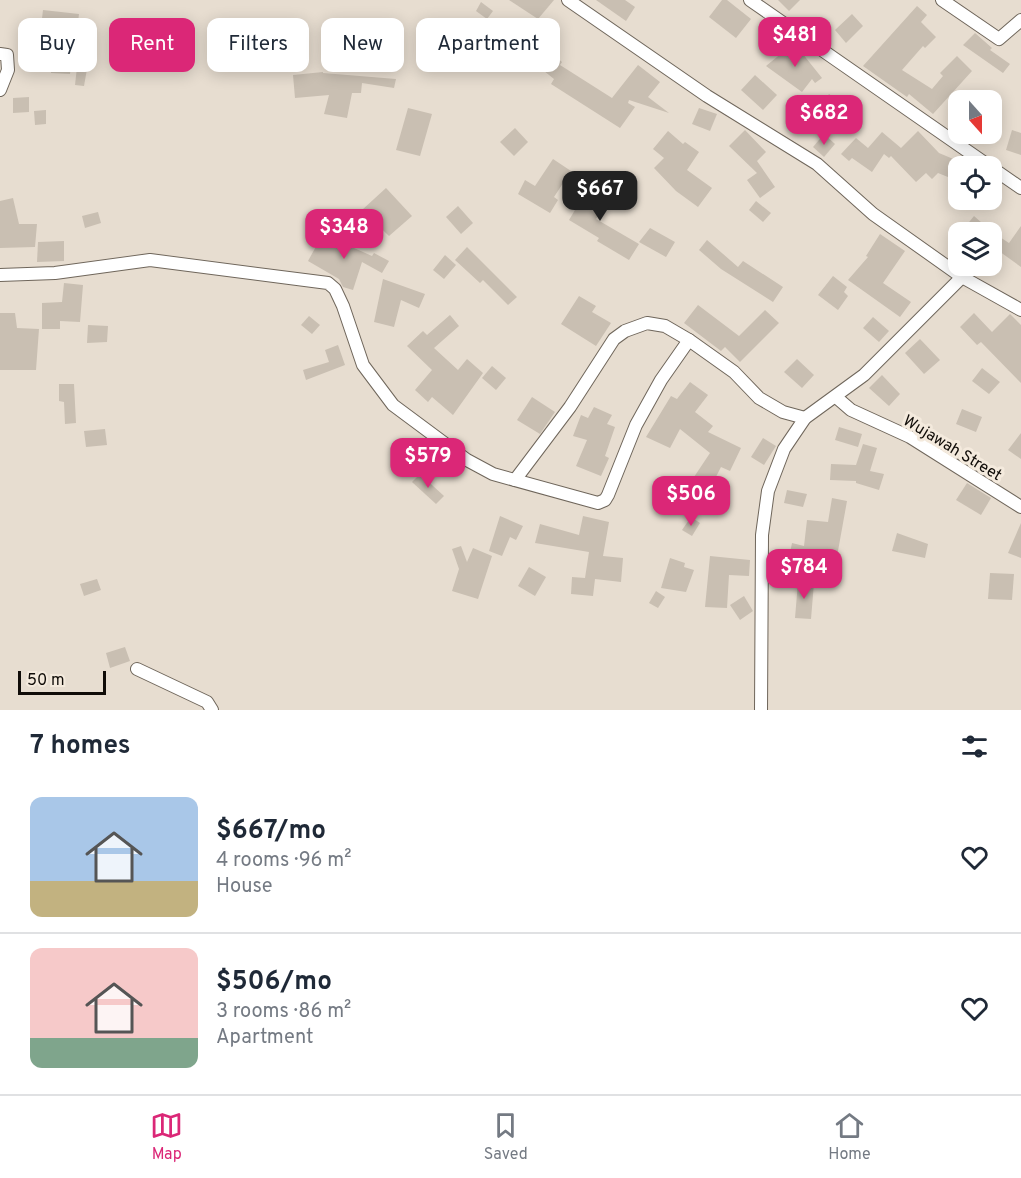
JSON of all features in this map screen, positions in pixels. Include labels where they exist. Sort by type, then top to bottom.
[{"type":"street","points":[[568,0],[707,96],[817,165],[873,214],[962,277],[1021,309]]},
{"type":"street","points":[[750,0],[974,156]]},
{"type":"street","points":[[942,0],[999,39],[1021,20]]},
{"type":"street","points":[[0,54],[7,55],[9,62],[0,90]]},
{"type":"street","points":[[1002,175],[1021,188]]},
{"type":"street","points":[[0,274],[55,273],[150,260],[328,283],[335,289],[343,306],[363,365],[393,405],[467,460],[493,474],[598,503],[605,500],[636,425],[660,380],[689,340]]},
{"type":"street","points":[[761,710],[762,535],[768,491],[784,449],[805,418],[864,375],[962,277]]},
{"type":"street","points":[[515,480],[573,402],[614,339],[626,331],[647,323],[665,326],[689,340],[734,372],[759,398],[783,412],[805,418]]},
{"type":"street","name":"Wujawah Street","points":[[836,397],[851,410],[910,437],[1021,507]]},
{"type":"street","points":[[137,669],[207,702],[212,710]]},
{"type":"building","points":[[509,0],[554,0],[536,18]]},
{"type":"building","points":[[596,0],[625,0],[635,7],[626,21]]},
{"type":"building","points":[[722,0],[727,0],[751,19],[736,38],[709,17]]},
{"type":"building","points":[[778,0],[800,0],[789,11]]},
{"type":"building","points":[[481,2],[493,11],[486,18],[476,11]]},
{"type":"building","points":[[917,6],[927,15],[921,22],[936,37],[925,48],[923,46],[902,70],[932,89],[943,76],[940,73],[957,56],[972,71],[955,90],[948,90],[948,97],[933,114],[909,94],[907,97],[863,66]]},
{"type":"building","points":[[43,10],[79,14],[79,18],[42,18]]},
{"type":"building","points":[[852,14],[863,26],[846,43],[835,30]]},
{"type":"building","points":[[975,33],[992,48],[990,50],[1010,64],[1003,73],[963,45]]},
{"type":"building","points":[[794,43],[822,78],[815,83],[812,79],[802,92],[766,66]]},
{"type":"building","points":[[560,65],[612,98],[638,65],[660,82],[648,97],[669,113],[629,100],[628,103],[635,107],[620,128],[551,84],[554,79],[545,72],[560,72]]},
{"type":"building","points":[[51,72],[70,72],[70,74]]},
{"type":"building","points":[[76,72],[86,72],[84,86],[75,85]]},
{"type":"building","points":[[323,72],[396,79],[394,88],[362,83],[361,93],[352,93],[347,118],[324,114],[329,95],[295,98],[293,75]]},
{"type":"building","points":[[755,75],[777,95],[763,110],[741,90]]},
{"type":"building","points":[[829,94],[846,107],[837,118],[821,106]]},
{"type":"building","points":[[29,97],[29,112],[13,113],[13,98]]},
{"type":"building","points":[[408,108],[432,114],[420,156],[396,150]]},
{"type":"building","points":[[699,108],[717,114],[710,131],[692,124]]},
{"type":"building","points":[[46,110],[46,124],[35,125],[34,111]]},
{"type":"building","points":[[515,128],[528,142],[514,156],[500,142]]},
{"type":"building","points":[[745,130],[766,152],[757,161],[775,187],[760,198],[747,180],[757,173],[729,146]]},
{"type":"building","points":[[1012,130],[1021,133],[1021,155],[1006,150]]},
{"type":"building","points":[[668,131],[683,144],[685,142],[699,152],[687,170],[712,188],[698,207],[676,191],[654,168],[664,158],[653,149]]},
{"type":"building","points":[[918,131],[939,153],[948,157],[948,177],[938,173],[932,179],[926,173],[916,182],[891,156],[889,158],[884,154],[872,172],[852,158],[849,161],[841,154],[856,138],[868,148],[882,132],[901,148]]},
{"type":"building","points":[[824,134],[835,144],[824,157],[813,147]]},
{"type":"building","points":[[553,159],[571,171],[554,197],[558,200],[550,213],[518,194],[525,180],[535,186]]},
{"type":"building","points":[[586,183],[609,195],[596,219],[639,244],[629,260],[597,241],[599,238],[569,220],[578,205],[575,203]]},
{"type":"building","points":[[386,188],[412,216],[389,236],[362,210]]},
{"type":"building","points":[[13,198],[19,224],[37,224],[35,247],[0,248],[0,201]]},
{"type":"building","points":[[756,201],[771,213],[763,222],[749,210]]},
{"type":"building","points":[[458,206],[473,223],[461,234],[446,217]]},
{"type":"building","points":[[98,212],[101,223],[85,228],[82,216]]},
{"type":"building","points":[[974,216],[981,222],[969,222]]},
{"type":"building","points":[[1021,226],[1021,267],[1002,253],[1002,238],[1009,243]]},
{"type":"building","points":[[650,228],[675,242],[666,257],[639,242]]},
{"type":"building","points":[[324,232],[354,248],[372,256],[374,253],[389,261],[382,273],[362,262],[353,290],[343,287],[339,279],[308,261]]},
{"type":"building","points":[[880,234],[905,251],[883,283],[911,302],[900,317],[848,280],[868,257],[866,256]]},
{"type":"building","points":[[707,240],[738,267],[743,261],[783,287],[773,302],[721,269],[699,250]]},
{"type":"building","points":[[64,241],[64,261],[37,262],[38,242]]},
{"type":"building","points":[[467,247],[517,297],[508,305],[483,280],[480,283],[455,260]]},
{"type":"building","points":[[445,255],[456,265],[444,279],[433,270]]},
{"type":"building","points":[[833,276],[847,287],[844,292],[848,296],[838,310],[818,295]]},
{"type":"building","points":[[383,279],[425,294],[419,308],[401,300],[394,327],[374,322]]},
{"type":"building","points":[[64,283],[83,285],[80,322],[60,321],[60,329],[42,329],[42,303],[62,302]]},
{"type":"building","points":[[579,296],[596,306],[592,312],[611,323],[596,346],[561,324]]},
{"type":"building","points":[[698,305],[739,336],[765,310],[779,323],[740,362],[725,347],[721,351],[684,323]]},
{"type":"building","points":[[0,313],[15,313],[17,328],[39,329],[36,370],[0,370]]},
{"type":"building","points":[[974,313],[992,332],[1010,314],[1021,325],[1021,383],[981,342],[977,345],[960,327]]},
{"type":"building","points":[[450,315],[459,326],[434,348],[458,370],[467,359],[483,373],[453,415],[432,397],[428,402],[415,390],[432,370],[407,346],[423,331],[427,335]]},
{"type":"building","points":[[309,316],[320,325],[312,334],[301,325]]},
{"type":"building","points":[[873,317],[889,331],[879,342],[863,328]]},
{"type":"building","points":[[88,325],[108,326],[107,342],[87,343]]},
{"type":"building","points":[[920,339],[940,360],[924,374],[905,353]]},
{"type":"building","points":[[338,345],[345,365],[306,380],[303,370],[329,362],[325,350]]},
{"type":"building","points":[[797,359],[814,375],[802,388],[784,372]]},
{"type":"building","points":[[492,366],[506,378],[496,390],[482,378]]},
{"type":"building","points":[[982,368],[1000,382],[989,394],[972,381]]},
{"type":"building","points":[[882,375],[900,394],[889,406],[869,388]]},
{"type":"building","points":[[690,382],[708,395],[695,412],[713,426],[708,432],[741,448],[730,471],[721,467],[698,512],[680,505],[686,489],[710,453],[680,429],[670,448],[646,437],[671,396],[677,399]]},
{"type":"building","points":[[59,384],[74,384],[76,423],[65,424],[64,402],[59,401]]},
{"type":"building","points":[[532,397],[555,412],[540,434],[517,420]]},
{"type":"building","points":[[594,407],[612,415],[607,424],[615,427],[605,456],[609,458],[601,476],[576,466],[587,440],[573,436],[581,415],[588,418]]},
{"type":"building","points":[[962,409],[982,417],[976,432],[956,424]]},
{"type":"building","points":[[839,427],[862,434],[858,447],[835,440]]},
{"type":"building","points":[[105,429],[107,445],[86,447],[84,431]]},
{"type":"building","points":[[1021,433],[1021,459],[1008,450]]},
{"type":"building","points":[[763,438],[776,446],[764,465],[751,457]]},
{"type":"building","points":[[863,444],[877,448],[870,471],[884,474],[879,490],[856,483],[856,481],[830,480],[831,464],[856,465]]},
{"type":"building","points":[[420,474],[444,496],[436,504],[412,482]]},
{"type":"building","points":[[967,483],[991,498],[981,515],[956,500]]},
{"type":"building","points":[[787,490],[807,494],[803,507],[784,503]]},
{"type":"building","points":[[832,498],[847,501],[836,562],[799,556],[798,560],[789,558],[792,543],[804,546],[807,520],[828,522]]},
{"type":"building","points":[[500,516],[523,526],[516,540],[510,537],[502,556],[489,551]]},
{"type":"building","points":[[583,516],[609,522],[603,556],[623,558],[621,582],[595,579],[593,596],[571,594],[572,577],[585,578],[589,552],[535,543],[540,524],[579,535]]},
{"type":"building","points":[[691,517],[700,523],[692,536],[682,530]]},
{"type":"building","points":[[1021,523],[1021,558],[1008,553]]},
{"type":"building","points":[[897,533],[928,544],[925,558],[892,551]]},
{"type":"building","points":[[461,546],[467,562],[473,548],[492,556],[478,599],[452,591],[459,569],[452,549]]},
{"type":"building","points":[[710,556],[750,560],[749,576],[729,575],[727,608],[705,607]]},
{"type":"building","points":[[670,558],[685,563],[684,567],[694,570],[686,592],[661,588]]},
{"type":"building","points":[[529,567],[546,577],[535,596],[518,586]]},
{"type":"building","points":[[990,573],[1014,574],[1012,600],[988,599]]},
{"type":"building","points":[[97,579],[101,590],[84,596],[80,584]]},
{"type":"building","points":[[798,582],[814,583],[811,619],[795,618]]},
{"type":"building","points":[[656,591],[665,597],[658,608],[649,603]]},
{"type":"building","points":[[744,596],[753,611],[740,620],[730,605]]},
{"type":"building","points":[[125,647],[130,661],[110,668],[106,653]]}]
